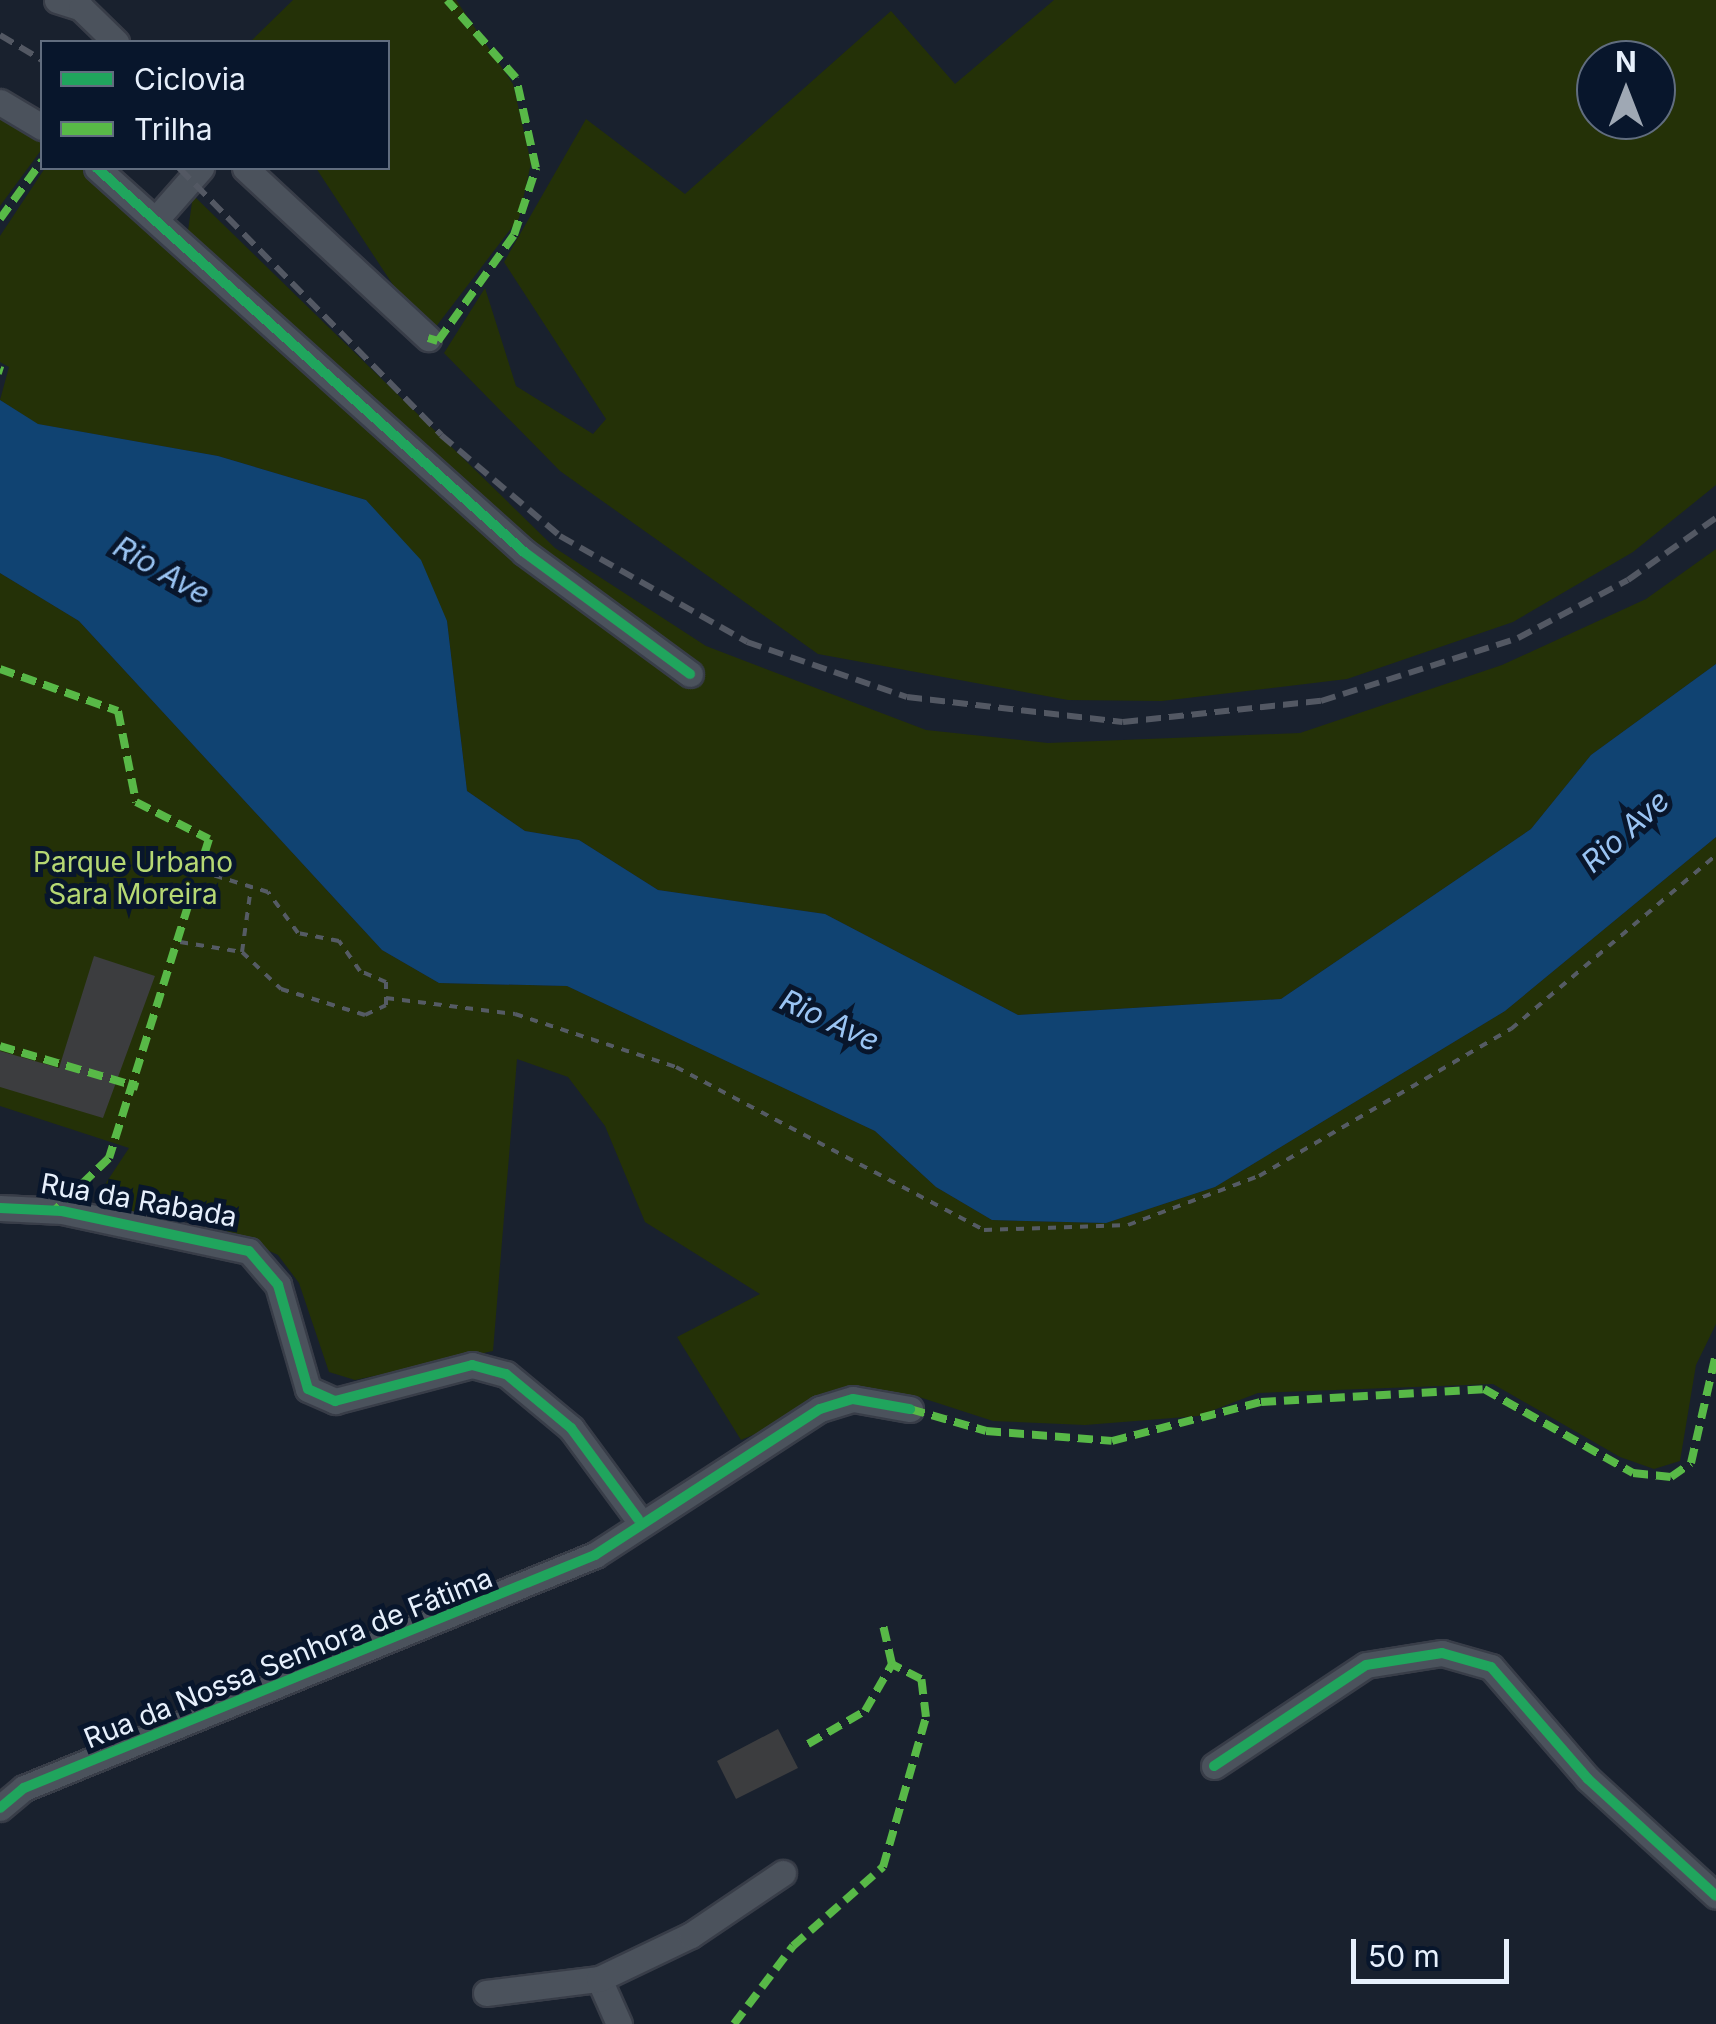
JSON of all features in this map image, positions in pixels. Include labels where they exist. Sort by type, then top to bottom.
[{"type":"street","points":[[57,0],[81,8],[114,40]]},
{"type":"street","points":[[0,102],[40,126]]},
{"type":"street","points":[[99,170],[524,552],[690,674]]},
{"type":"street","points":[[157,218],[199,170]]},
{"type":"street","points":[[246,170],[428,338]]},
{"type":"street","name":"Rua da Rabada","points":[[0,1208],[62,1211],[249,1251],[278,1284],[308,1389],[335,1401],[472,1365],[506,1374],[571,1428],[638,1519]]},
{"type":"street","name":"Rua da Nossa Senhora de Fátima","points":[[0,1808],[24,1788],[594,1555],[638,1519],[820,1409],[852,1399],[910,1409]]},
{"type":"street","points":[[1214,1766],[1366,1666],[1442,1654],[1491,1667],[1588,1779],[1716,1896]]},
{"type":"street","points":[[486,1992],[598,1979],[691,1936],[783,1873]]},
{"type":"street","points":[[598,1979],[619,2024]]},
{"type":"path","points":[[180,942],[242,952],[280,989],[365,1015],[386,998],[515,1014],[676,1067],[984,1230],[1128,1225],[1258,1176],[1511,1029],[1716,855]]},
{"type":"path","points":[[200,871],[268,892],[298,933],[339,941],[360,971],[386,982],[386,998]]},
{"type":"path","points":[[242,952],[251,886]]},
{"type":"green space","points":[[293,0],[456,0],[513,84],[531,163],[519,218],[435,328],[399,294],[317,170],[390,170],[390,40],[252,40]]},
{"type":"green space","points":[[1054,0],[1716,0],[1716,485],[1633,552],[1513,622],[1347,679],[1162,701],[1068,700],[818,654],[560,471],[444,353],[485,288],[516,386],[593,434],[606,419],[504,262],[586,119],[685,194],[891,11],[955,84]]},
{"type":"green space","points":[[0,109],[40,134],[40,152],[0,206]]},
{"type":"green space","points":[[44,170],[94,170],[377,426],[697,680],[701,668],[585,587],[187,238],[193,195],[555,548],[706,646],[926,730],[1048,743],[1300,733],[1502,665],[1646,599],[1716,549],[1716,664],[1591,755],[1531,829],[1281,999],[1018,1015],[825,914],[658,890],[579,840],[525,831],[467,791],[447,621],[366,500],[218,456],[37,424],[0,400],[9,367],[0,362],[0,236]]},
{"type":"green space","name":"Parque Urbano Sara Moreira","points":[[0,573],[79,621],[382,950],[439,983],[567,986],[875,1131],[936,1187],[992,1220],[1106,1223],[1215,1187],[1505,1011],[1716,837],[1716,1324],[1696,1365],[1680,1461],[1654,1469],[1620,1457],[1493,1384],[1258,1393],[1198,1416],[1085,1425],[993,1421],[916,1396],[859,1390],[741,1440],[677,1337],[760,1294],[645,1222],[605,1126],[568,1077],[517,1059],[493,1351],[355,1380],[329,1372],[299,1283],[278,1255],[199,1218],[101,1211],[100,1192],[129,1148],[0,1106]]},
{"type":"water","name":"Rio Ave","points":[[0,400],[38,424],[218,456],[366,500],[421,560],[447,621],[467,791],[525,831],[579,840],[658,890],[825,914],[1018,1015],[1281,999],[1531,829],[1591,755],[1716,664],[1716,837],[1505,1011],[1215,1187],[1106,1223],[992,1220],[936,1187],[875,1131],[567,986],[439,983],[382,950],[79,621],[0,573]]},
{"type":"building","points":[[94,956],[155,976],[103,1118],[0,1087],[0,1051],[59,1068]]},
{"type":"building","points":[[778,1729],[798,1768],[736,1799],[717,1761]]},
{"type":"railway","points":[[0,35],[40,59]]},
{"type":"railway","points":[[181,170],[441,435],[560,536],[747,642],[907,697],[1123,722],[1321,701],[1518,638],[1628,580],[1716,518]]},
{"type":"marked path","points":[[428,338],[438,341],[514,235],[536,168],[516,78],[447,0]]},
{"type":"marked path","points":[[0,219],[40,164]]},
{"type":"marked path","points":[[0,669],[118,711],[136,802],[209,839],[109,1158],[54,1211]]},
{"type":"marked path","points":[[0,1046],[138,1087]]},
{"type":"marked path","points":[[910,1409],[986,1431],[1112,1441],[1261,1402],[1484,1389],[1633,1473],[1671,1477],[1691,1463],[1716,1354]]},
{"type":"marked path","points":[[808,1744],[865,1711],[892,1664],[883,1626]]},
{"type":"marked path","points":[[734,2024],[793,1946],[883,1867],[926,1717],[921,1679],[892,1664]]},
{"type":"cycle path","points":[[99,170],[524,552],[690,674]]},
{"type":"cycle path","points":[[0,1208],[62,1211],[249,1251],[278,1285],[308,1389],[335,1401],[472,1365],[506,1374],[571,1428],[638,1519]]},
{"type":"cycle path","points":[[0,1808],[24,1788],[595,1555],[820,1409],[853,1399],[910,1409]]},
{"type":"cycle path","points":[[1214,1766],[1366,1665],[1442,1653],[1491,1667],[1588,1779],[1716,1896]]}]
